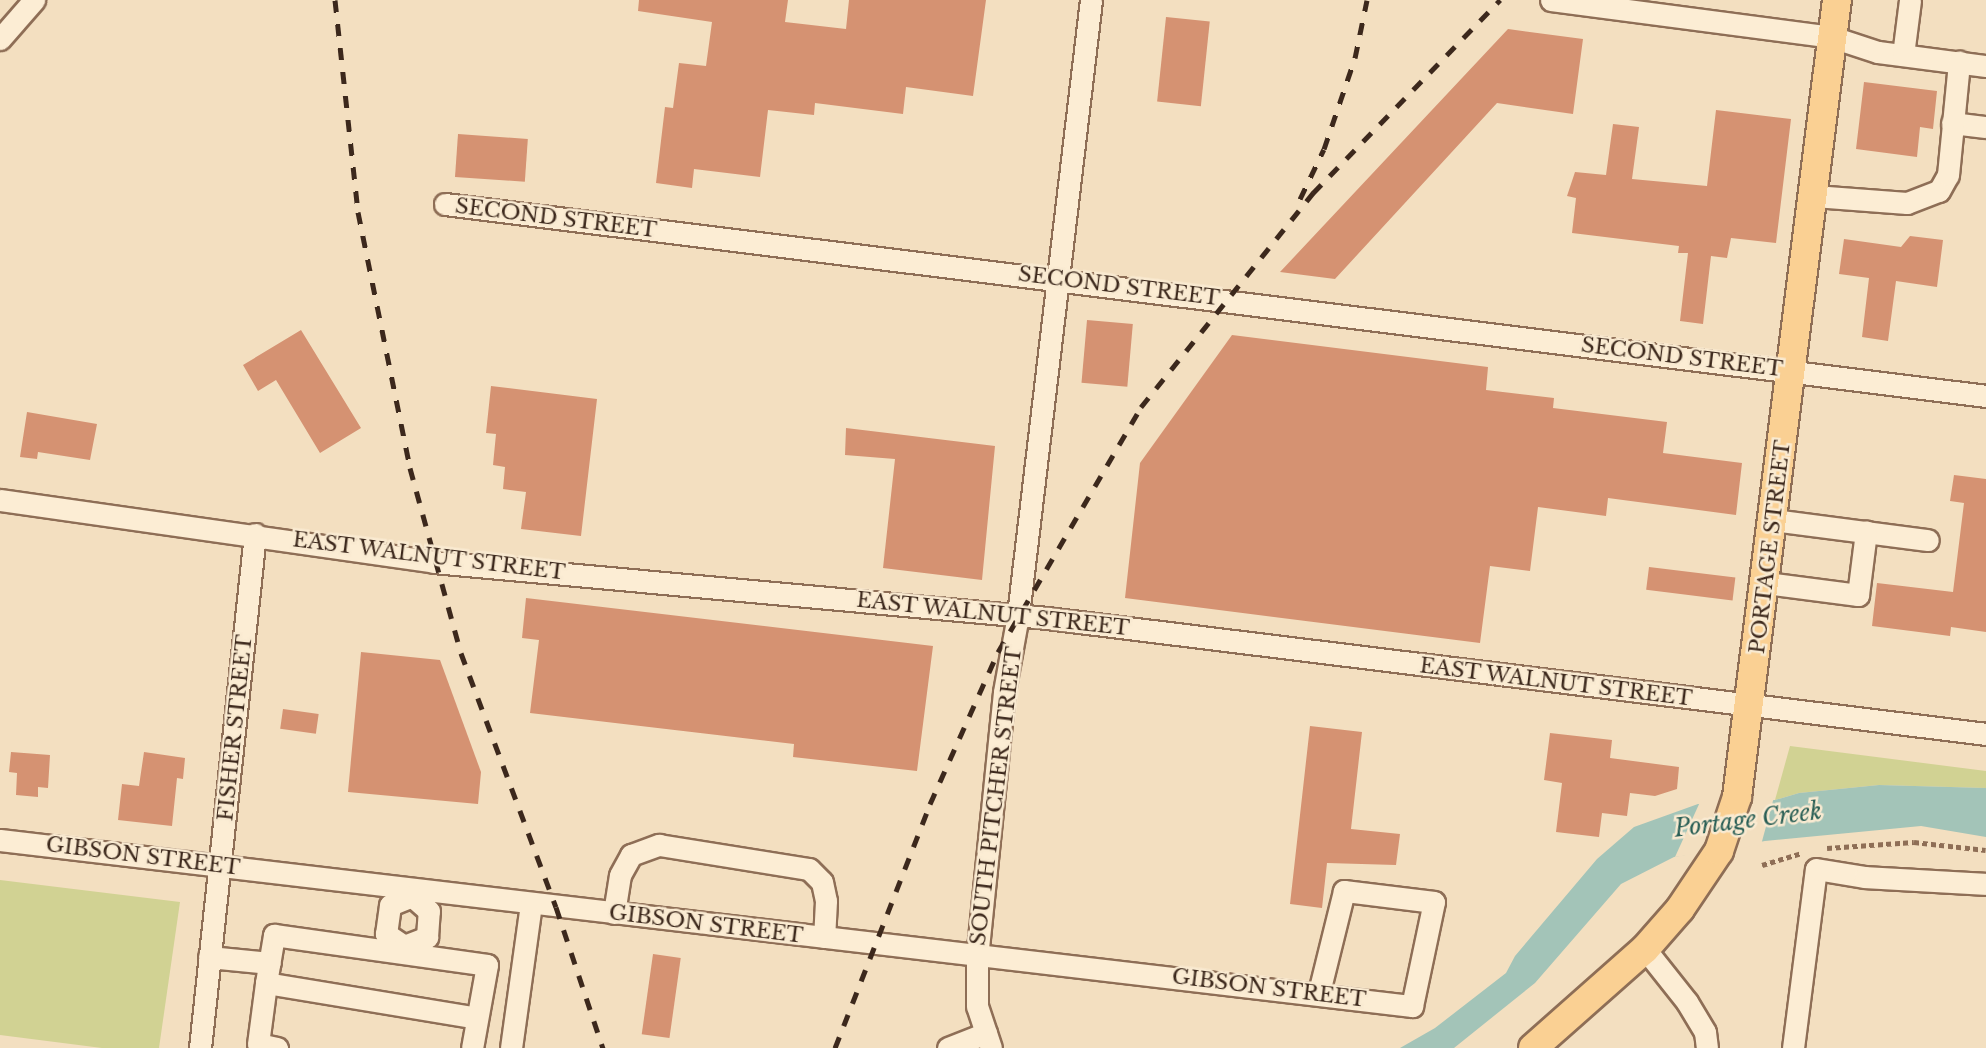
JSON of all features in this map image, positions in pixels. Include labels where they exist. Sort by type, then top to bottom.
[{"type":"main road","name":"PORTAGE STREET","points":[[1533,1048],[1645,949],[1697,887],[1718,851],[1737,797],[1793,371],[1837,0]]},
{"type":"street","points":[[0,39],[34,0]]},
{"type":"street","name":"SOUTH PITCHER STREET","points":[[988,1041],[977,1006],[977,958],[1004,692],[1018,615],[1091,0]]},
{"type":"street","points":[[1551,0],[1673,8],[1832,37],[1903,55],[1986,66]]},
{"type":"street","points":[[1903,55],[1910,0]]},
{"type":"street","points":[[1814,196],[1922,201],[1939,191],[1948,175],[1959,62]]},
{"type":"street","points":[[1952,123],[1986,127]]},
{"type":"street","name":"SECOND STREET","points":[[444,204],[1986,396]]},
{"type":"street","name":"EAST WALNUT STREET","points":[[0,500],[255,534],[436,562],[1018,615],[1986,734]]},
{"type":"street","points":[[1773,520],[1928,540]]},
{"type":"street","points":[[1766,583],[1858,595],[1866,532]]},
{"type":"street","name":"FISHER STREET","points":[[201,1048],[255,534]]},
{"type":"street","name":"GIBSON STREET","points":[[0,840],[220,864],[412,893],[824,937],[977,958],[1319,992],[1412,1006],[1434,902],[1344,891],[1319,992]]},
{"type":"street","points":[[614,914],[620,875],[631,855],[659,845],[809,869],[822,882],[826,901],[824,937]]},
{"type":"street","points":[[1800,1044],[1816,869],[1865,877],[1986,884]]},
{"type":"street","points":[[412,893],[429,911],[427,937],[404,950],[386,934],[390,905],[412,893]]},
{"type":"street","points":[[510,1048],[531,904]]},
{"type":"street","points":[[277,1048],[258,1044],[274,935],[404,950],[487,965],[472,1048]]},
{"type":"street","points":[[1645,949],[1687,1002],[1705,1032],[1707,1048]]},
{"type":"street","points":[[209,957],[268,973],[477,1018]]},
{"type":"street","points":[[948,1048],[988,1041]]},
{"type":"path","points":[[1762,865],[1815,849],[1852,845],[1914,842],[1986,850]]},
{"type":"green space","points":[[1790,746],[1986,771],[1986,788],[1879,785],[1799,793],[1775,800]]},
{"type":"green space","points":[[0,880],[180,902],[159,1048],[102,1048],[0,1035]]},
{"type":"water","name":"Portage Creek","points":[[1879,785],[1986,788],[1986,837],[1921,826],[1765,841],[1674,857],[1621,884],[1535,983],[1454,1048],[1400,1048],[1435,1028],[1506,973],[1515,956],[1597,859],[1634,827],[1698,804],[1775,800],[1799,793]]},
{"type":"pier","points":[[1774,797],[1761,845],[1675,857],[1700,802]]},
{"type":"building","points":[[639,0],[788,0],[785,22],[846,29],[849,0],[986,0],[973,96],[906,87],[903,114],[815,103],[814,115],[768,110],[760,177],[694,169],[692,188],[656,183],[665,107],[673,108],[679,63],[706,66],[712,22],[638,11]]},
{"type":"building","points":[[1166,17],[1210,22],[1201,106],[1157,102]]},
{"type":"building","points":[[1508,29],[1583,39],[1573,114],[1497,103],[1335,279],[1280,272]]},
{"type":"building","points":[[1864,82],[1937,91],[1933,129],[1920,127],[1917,157],[1856,149]]},
{"type":"building","points":[[1716,110],[1791,119],[1776,243],[1731,238],[1727,258],[1711,256],[1703,324],[1680,321],[1688,253],[1678,253],[1679,246],[1572,233],[1576,198],[1567,196],[1575,172],[1606,175],[1613,124],[1639,127],[1632,179],[1707,186]]},
{"type":"building","points":[[458,134],[528,139],[525,182],[455,177]]},
{"type":"building","points":[[1910,236],[1943,240],[1937,287],[1896,281],[1888,341],[1862,337],[1869,278],[1839,274],[1844,239],[1901,247]]},
{"type":"building","points":[[1087,320],[1133,324],[1127,387],[1082,383]]},
{"type":"building","points":[[301,330],[361,428],[320,453],[276,380],[258,391],[243,365]]},
{"type":"building","points":[[1232,335],[1488,367],[1486,390],[1554,398],[1553,408],[1667,422],[1663,453],[1742,463],[1736,515],[1608,498],[1606,516],[1538,507],[1530,571],[1490,566],[1480,643],[1125,598],[1140,463]]},
{"type":"building","points":[[491,386],[597,399],[581,536],[521,529],[526,492],[503,489],[505,467],[493,465],[496,434],[486,433]]},
{"type":"building","points":[[27,412],[97,424],[90,460],[38,452],[37,459],[20,457]]},
{"type":"building","points":[[846,428],[995,446],[982,580],[883,568],[895,459],[845,455]]},
{"type":"building","points":[[1954,475],[1986,479],[1986,632],[1951,627],[1950,636],[1872,626],[1877,583],[1953,592],[1964,503],[1950,501]]},
{"type":"building","points":[[1649,567],[1735,578],[1733,600],[1646,590]]},
{"type":"building","points":[[526,598],[933,646],[917,771],[793,757],[794,744],[530,713],[539,640],[522,638]]},
{"type":"building","points":[[361,652],[440,660],[481,772],[478,804],[348,792]]},
{"type":"building","points":[[283,709],[319,714],[316,734],[280,729]]},
{"type":"building","points":[[1310,726],[1362,732],[1351,829],[1400,834],[1396,865],[1327,863],[1322,908],[1290,904]]},
{"type":"building","points":[[1550,733],[1612,740],[1610,758],[1679,767],[1677,789],[1655,796],[1630,793],[1627,816],[1602,813],[1599,837],[1556,832],[1562,783],[1544,780]]},
{"type":"building","points":[[11,752],[50,755],[48,788],[38,787],[38,797],[16,795],[17,773],[9,772]]},
{"type":"building","points":[[144,752],[185,758],[183,779],[177,778],[172,826],[118,820],[122,784],[139,786]]},
{"type":"building","points":[[653,954],[681,958],[669,1038],[642,1034]]},
{"type":"railway","points":[[335,0],[358,212],[410,468],[461,653],[556,907],[603,1048]]},
{"type":"railway","points":[[1300,199],[1324,149],[1355,58],[1367,0]]},
{"type":"railway","points":[[835,1048],[930,804],[998,652],[1141,407],[1313,193],[1500,0]]}]
